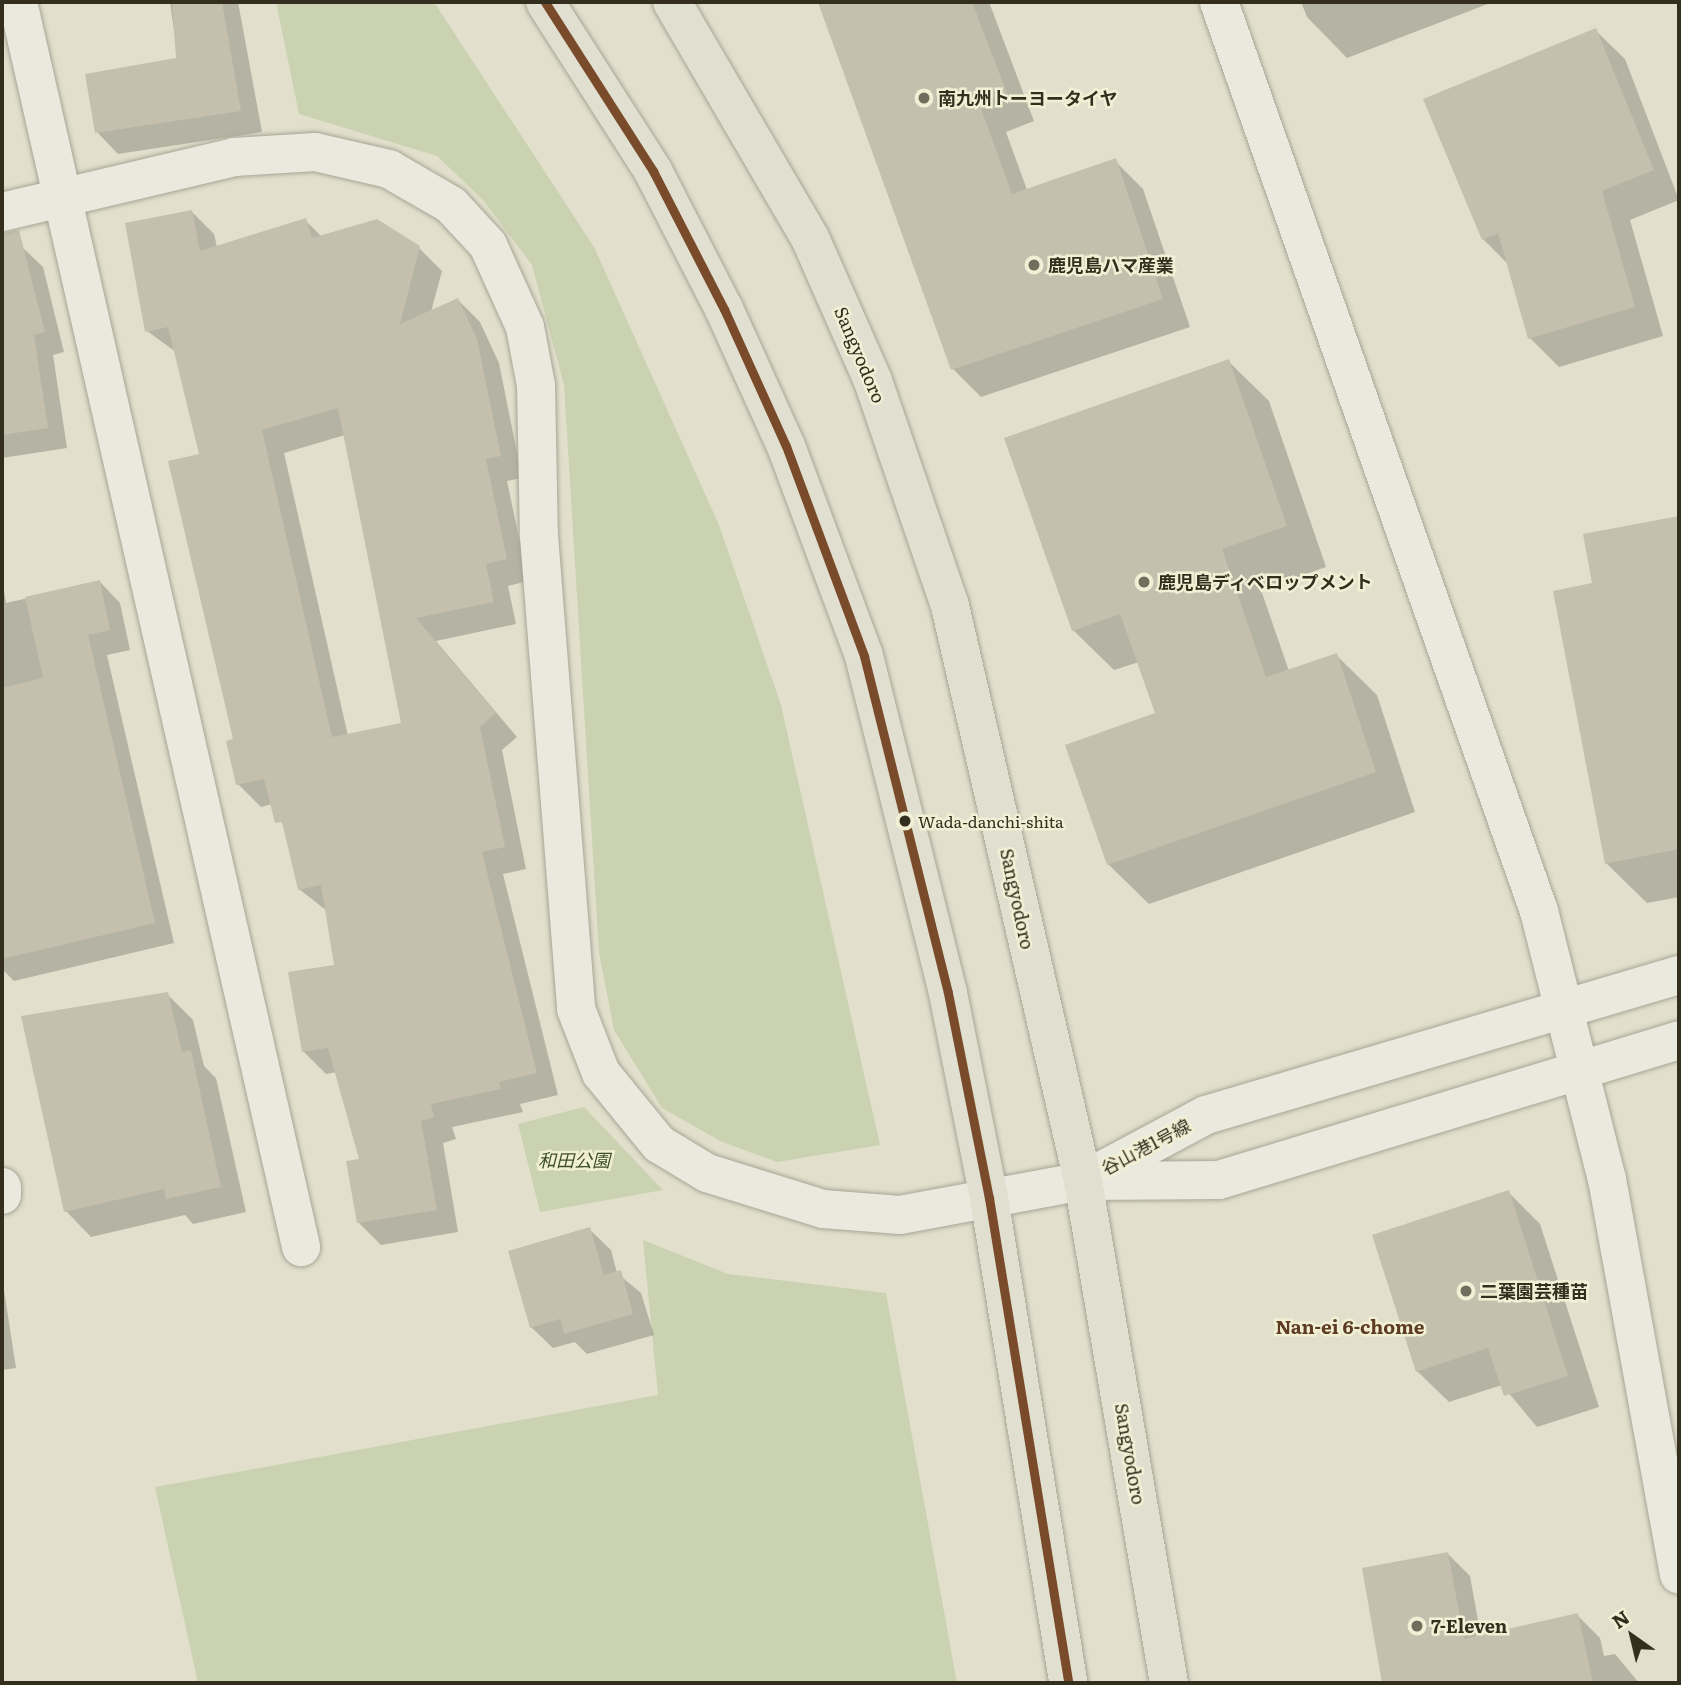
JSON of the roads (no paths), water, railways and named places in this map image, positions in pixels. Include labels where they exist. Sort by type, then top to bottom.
[{"type":"main road","points":[[545,2],[653,171],[724,309],[786,446],[860,643],[948,993],[989,1198],[1068,1683]]},
{"type":"main road","name":"Sangyodoro","points":[[672,2],[810,238],[908,474],[974,701],[1083,1181],[1169,1683]]},
{"type":"street","points":[[18,2],[66,198],[301,1247]]},
{"type":"street","points":[[1219,2],[1539,911],[1607,1179],[1679,1574]]},
{"type":"street","points":[[2,212],[234,157],[315,152],[389,169],[451,205],[488,245],[512,290],[536,385],[539,536],[569,951],[576,1009],[601,1073],[659,1144],[754,1191],[823,1209],[900,1216],[1083,1181]]},
{"type":"street","name":"谷山港1号線","points":[[1083,1181],[1206,1115],[1679,975]]},
{"type":"street","name":"谷山港1号線","points":[[1083,1181],[1219,1180],[1679,1040]]},
{"type":"street","points":[[2,1187],[2,1195]]},
{"type":"place","name":"南九州トーヨータイヤ","points":[[924,98]]},
{"type":"place","name":"鹿児島ハマ産業","points":[[1034,265]]},
{"type":"place","name":"鹿児島ディベロップメント","points":[[1144,582]]},
{"type":"place","name":"Wada-danchi-shita","points":[[905,821]]},
{"type":"place","name":"二葉園芸種苗","points":[[1466,1291]]},
{"type":"place","name":"7-Eleven","points":[[1417,1626]]},
{"type":"district","name":"Nan-ei 6-chome","points":[[1350,1327]]},
{"type":"park label","name":"和田公園","points":[[574,1160]]}]
